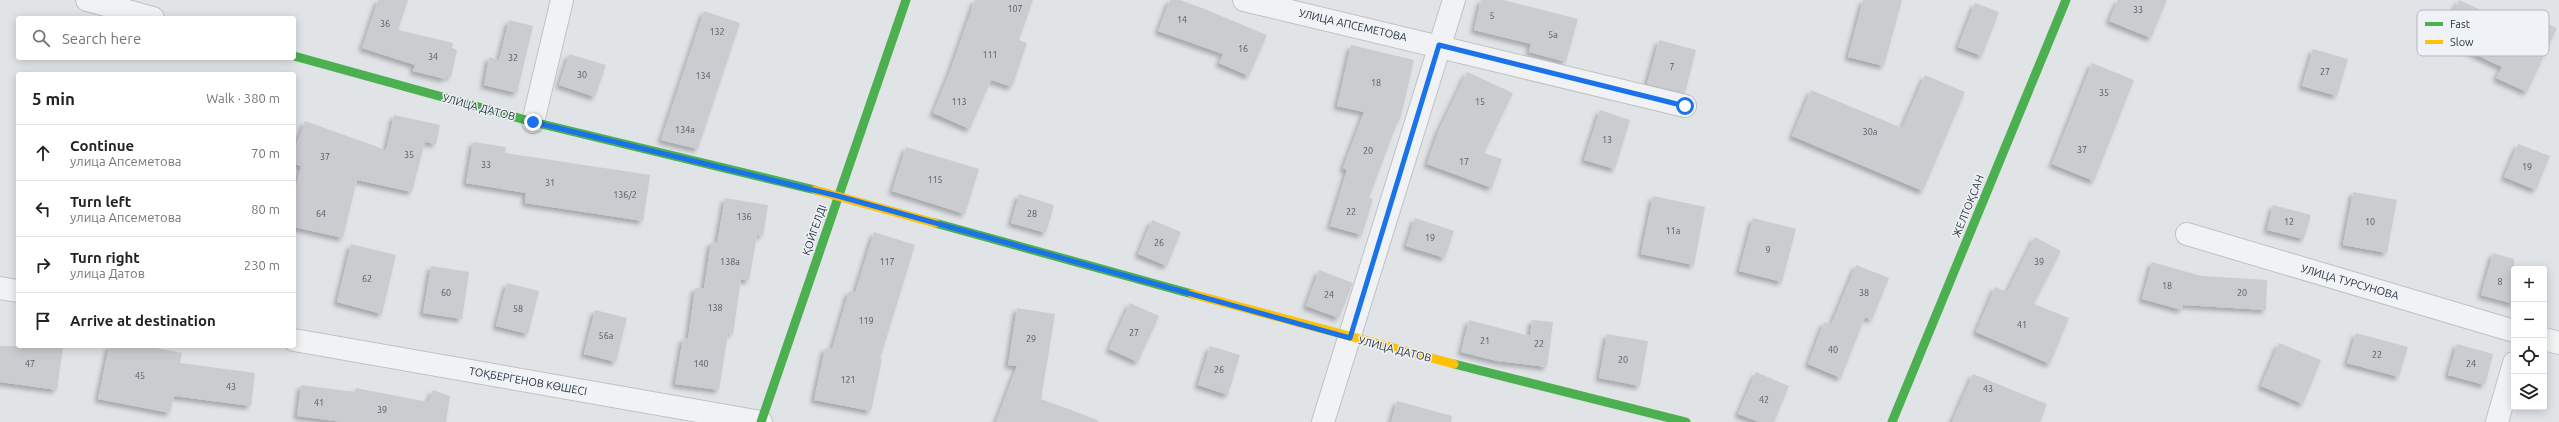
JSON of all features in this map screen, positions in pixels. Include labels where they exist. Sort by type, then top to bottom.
[{"type":"street","points":[[91,0],[146,16]]},
{"type":"street","points":[[533,122],[562,0]]},
{"type":"street","name":"ҚОЙГЕЛДІ","points":[[761,422],[906,0]]},
{"type":"street","name":"УЛИЦА АПСЕМЕТОВА","points":[[1244,0],[1439,45],[1685,106]]},
{"type":"street","points":[[1323,422],[1454,0]]},
{"type":"street","name":"ЖЕЛТОҚСАН","points":[[1892,422],[2066,0]]},
{"type":"street","name":"УЛИЦА ДАТОВ","points":[[296,57],[533,122],[838,196],[1350,338],[1686,422]]},
{"type":"street","name":"УЛИЦА ТУРСУНОВА","points":[[2187,234],[2511,330]]},
{"type":"street","points":[[0,288],[16,291]]},
{"type":"street","name":"ТОҚБЕРГЕНОВ КӨШЕСІ","points":[[296,340],[761,422]]},
{"type":"street","points":[[2547,340],[2559,343]]},
{"type":"street","points":[[2497,422],[2511,373]]},
{"type":"building","points":[[378,0],[408,0],[398,30],[453,43],[452,48],[457,50],[451,77],[446,76],[445,79],[413,71],[415,65],[362,48]]},
{"type":"building","points":[[975,0],[1033,0],[1019,40],[1027,43],[1012,87],[991,80],[970,129],[933,113],[949,74]]},
{"type":"building","points":[[1170,0],[1180,0],[1267,35],[1249,76],[1219,63],[1223,54],[1158,31]]},
{"type":"building","points":[[1481,0],[1503,0],[1578,19],[1566,62],[1529,52],[1531,44],[1474,30]]},
{"type":"building","points":[[1863,0],[1902,0],[1884,66],[1848,57]]},
{"type":"building","points":[[2118,0],[2167,0],[2151,38],[2109,21]]},
{"type":"building","points":[[2459,0],[2481,10],[2454,10]]},
{"type":"building","points":[[1975,3],[1999,12],[1982,56],[1958,47]]},
{"type":"building","points":[[704,11],[740,23],[698,149],[661,140]]},
{"type":"building","points":[[509,20],[533,26],[517,93],[484,85],[489,57],[499,60]]},
{"type":"building","points":[[2549,24],[2557,28],[2549,45]]},
{"type":"building","points":[[1659,40],[1696,50],[1685,93],[1647,84]]},
{"type":"building","points":[[1351,45],[1414,60],[1400,120],[1398,120],[1369,198],[1373,199],[1362,235],[1330,226],[1347,170],[1343,168],[1364,112],[1337,106]]},
{"type":"building","points":[[2313,49],[2348,59],[2337,96],[2302,86]]},
{"type":"building","points":[[569,54],[606,65],[595,97],[559,85]]},
{"type":"building","points":[[2479,56],[2544,56],[2527,92],[2496,78],[2502,67]]},
{"type":"building","points":[[2092,63],[2134,80],[2094,181],[2052,164]]},
{"type":"building","points":[[1467,72],[1513,93],[1484,153],[1502,159],[1492,188],[1427,164],[1438,132]]},
{"type":"building","points":[[1925,75],[1965,92],[1923,191],[1792,136],[1811,90],[1902,128]]},
{"type":"building","points":[[1600,110],[1630,120],[1615,169],[1584,160]]},
{"type":"building","points":[[394,115],[440,125],[436,144],[425,142],[412,192],[357,180],[343,238],[296,227],[296,187],[301,166],[296,165],[296,146],[305,121],[386,150]]},
{"type":"building","points":[[473,142],[506,147],[505,153],[650,175],[643,221],[525,203],[526,193],[466,183]]},
{"type":"building","points":[[2518,144],[2550,156],[2536,190],[2504,177]]},
{"type":"building","points":[[906,147],[979,169],[965,214],[892,191]]},
{"type":"building","points":[[2353,192],[2397,200],[2387,253],[2343,245]]},
{"type":"building","points":[[1019,194],[1054,205],[1046,233],[1011,223]]},
{"type":"building","points":[[1653,196],[1705,207],[1694,265],[1641,254]]},
{"type":"building","points":[[725,198],[768,205],[763,236],[757,235],[749,281],[741,279],[733,334],[728,333],[719,390],[675,384],[683,338],[688,339],[695,288],[704,288],[711,242],[717,243]]},
{"type":"building","points":[[2273,205],[2311,215],[2304,239],[2267,230]]},
{"type":"building","points":[[1415,218],[1454,231],[1445,258],[1406,246]]},
{"type":"building","points":[[1753,218],[1796,229],[1782,282],[1739,271]]},
{"type":"building","points":[[1152,220],[1181,232],[1167,266],[1138,254]]},
{"type":"building","points":[[874,232],[915,245],[880,359],[882,359],[871,411],[814,400],[825,348],[832,349],[849,291],[855,293]]},
{"type":"building","points":[[2035,237],[2061,251],[2034,304],[2069,318],[2050,364],[1976,332],[1995,287],[2007,292]]},
{"type":"building","points":[[351,244],[396,255],[382,314],[337,302]]},
{"type":"building","points":[[2493,253],[2514,259],[2514,266],[2511,266],[2511,303],[2481,295]]},
{"type":"building","points":[[2152,262],[2201,276],[2267,280],[2266,310],[2183,305],[2182,310],[2142,299]]},
{"type":"building","points":[[1856,265],[1889,278],[1872,320],[1865,317],[1841,378],[1808,364],[1824,322],[1831,325]]},
{"type":"building","points":[[431,266],[469,272],[462,319],[423,313]]},
{"type":"building","points":[[1319,270],[1353,283],[1339,318],[1306,306]]},
{"type":"building","points":[[507,283],[539,291],[528,334],[496,326]]},
{"type":"building","points":[[1130,303],[1159,316],[1138,362],[1109,349]]},
{"type":"building","points":[[1017,308],[1055,314],[1041,399],[1098,420],[1098,422],[996,422],[1017,366],[1008,365]]},
{"type":"building","points":[[595,310],[627,318],[616,362],[584,354]]},
{"type":"building","points":[[1469,320],[1530,336],[1532,320],[1553,322],[1547,367],[1497,361],[1461,352]]},
{"type":"building","points":[[2356,333],[2408,347],[2399,377],[2347,363]]},
{"type":"building","points":[[1607,334],[1648,341],[1640,386],[1599,378]]},
{"type":"building","points":[[2279,343],[2321,360],[2303,404],[2261,386]]},
{"type":"building","points":[[2457,344],[2493,354],[2485,385],[2448,375]]},
{"type":"building","points":[[0,346],[16,346],[16,348],[63,348],[57,390],[0,382]]},
{"type":"building","points":[[1210,346],[1240,355],[1228,395],[1198,385]]},
{"type":"building","points":[[109,348],[156,348],[182,353],[180,363],[255,373],[251,406],[174,396],[170,413],[98,399]]},
{"type":"building","points":[[1756,372],[1789,386],[1774,422],[1759,422],[1738,414]]},
{"type":"building","points":[[1973,374],[2047,404],[2040,422],[1952,422]]},
{"type":"building","points":[[301,385],[355,392],[356,388],[428,402],[433,390],[450,396],[446,422],[343,422],[297,416]]},
{"type":"building","points":[[1397,401],[1452,416],[1451,422],[1391,422]]},
{"type":"traffic: fast","points":[[761,422],[906,0]]},
{"type":"traffic: fast","points":[[1892,422],[2066,0]]},
{"type":"traffic: fast","points":[[296,57],[533,122],[815,190]]},
{"type":"traffic: fast","points":[[935,223],[1192,294]]},
{"type":"traffic: fast","points":[[1454,364],[1686,422]]},
{"type":"traffic: slow","points":[[815,190],[935,223]]},
{"type":"traffic: slow","points":[[1192,294],[1454,364]]},
{"type":"route","points":[[533,122],[838,196],[1350,338],[1439,45],[1685,106]]}]
